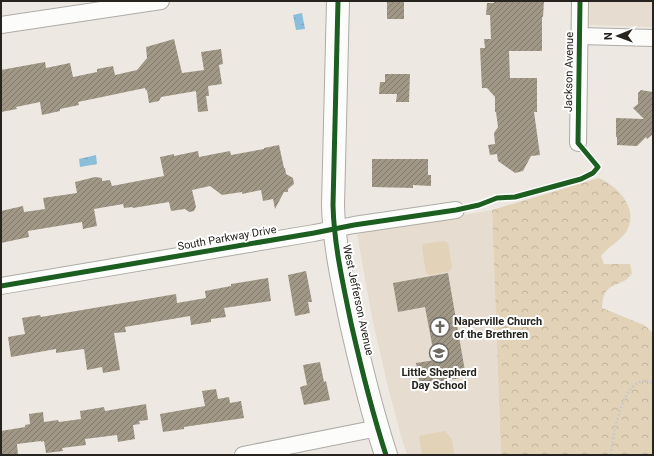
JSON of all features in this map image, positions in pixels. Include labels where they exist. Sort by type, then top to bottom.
[{"type":"street","points":[[1,24],[161,1]]},
{"type":"street","name":"West Jefferson Avenue","points":[[338,1],[333,205],[334,229],[338,260],[350,319],[386,455]]},
{"type":"street","name":"Jackson Avenue","points":[[578,143],[580,1]]},
{"type":"street","points":[[580,36],[653,38]]},
{"type":"street","name":"South Parkway Drive","points":[[1,286],[334,229],[456,210]]},
{"type":"street","points":[[243,455],[351,432],[378,428]]},
{"type":"path","points":[[611,455],[611,446],[618,413],[632,386],[641,380],[647,380],[653,383]]},
{"type":"shaded area","points":[[588,1],[653,1],[653,27],[588,25]]},
{"type":"shaded area","name":"Little Shepherd Day School","points":[[492,210],[501,455],[407,455],[388,387],[372,318],[357,234]]},
{"type":"green space","points":[[599,178],[614,187],[620,193],[629,208],[630,224],[626,232],[601,256],[604,264],[630,264],[632,273],[628,278],[609,288],[603,299],[602,308],[644,325],[653,333],[653,455],[501,455],[492,210]]},
{"type":"green space","points":[[444,241],[448,243],[452,267],[450,271],[429,275],[426,273],[422,247],[423,244]]},
{"type":"green space","points":[[445,431],[452,440],[453,455],[422,455],[419,436]]},
{"type":"water","points":[[302,13],[305,29],[296,30],[293,15]]},
{"type":"water","points":[[96,155],[97,164],[80,167],[79,159]]},
{"type":"building","points":[[387,1],[404,1],[404,19],[387,19]]},
{"type":"building","points":[[494,1],[544,1],[542,17],[542,51],[509,51],[510,78],[537,78],[537,112],[534,112],[540,155],[531,156],[523,171],[515,173],[498,161],[497,154],[490,155],[488,145],[495,144],[494,133],[498,127],[495,112],[495,97],[487,88],[482,88],[480,48],[485,48],[484,39],[491,39],[490,15],[486,15],[487,3],[494,3]]},
{"type":"building","points":[[174,39],[182,73],[204,70],[201,52],[221,49],[223,64],[219,65],[222,84],[208,86],[209,96],[206,96],[208,111],[198,112],[196,91],[161,97],[159,101],[149,103],[147,90],[146,91],[145,88],[78,102],[79,105],[42,115],[40,102],[1,112],[1,70],[45,62],[46,68],[70,63],[73,77],[97,72],[97,69],[113,66],[115,75],[137,70],[147,58],[146,47]]},
{"type":"building","points":[[385,74],[410,74],[409,102],[396,102],[397,94],[379,94],[380,82],[385,82]]},
{"type":"building","points":[[641,90],[653,92],[653,134],[647,139],[646,137],[637,146],[617,145],[616,118],[644,119],[633,108],[638,104],[638,93]]},
{"type":"building","points":[[279,145],[286,174],[293,178],[294,184],[288,189],[288,192],[284,192],[275,209],[273,199],[263,201],[261,190],[242,194],[242,192],[222,195],[210,186],[192,190],[196,207],[194,211],[189,212],[185,209],[171,211],[169,202],[133,208],[124,208],[123,204],[94,209],[97,226],[83,229],[82,222],[28,231],[29,237],[1,243],[1,211],[23,206],[24,212],[45,209],[43,198],[77,193],[75,182],[95,177],[102,178],[102,181],[110,180],[112,186],[164,176],[160,157],[198,151],[199,157],[230,151],[231,155]]},
{"type":"building","points":[[372,159],[428,159],[428,175],[431,175],[431,186],[413,185],[413,188],[372,187]]},
{"type":"building","points":[[306,271],[312,302],[308,302],[310,313],[295,316],[288,275]]},
{"type":"building","points":[[448,273],[466,377],[420,385],[416,363],[435,360],[425,307],[398,312],[393,283]]},
{"type":"building","points":[[268,278],[271,301],[224,308],[226,317],[211,319],[211,322],[191,325],[190,316],[125,327],[126,332],[114,333],[120,370],[103,373],[102,367],[87,370],[84,349],[56,353],[56,349],[11,357],[8,337],[25,334],[22,318],[40,315],[41,317],[176,294],[177,303],[206,298],[205,291],[231,286],[231,284]]},
{"type":"building","points":[[320,362],[324,382],[326,381],[330,400],[304,405],[300,387],[307,385],[303,365]]},
{"type":"building","points":[[216,389],[218,399],[229,397],[230,403],[241,401],[244,418],[184,427],[184,429],[163,432],[160,414],[205,406],[202,391]]},
{"type":"building","points":[[146,404],[148,420],[139,421],[140,424],[133,425],[135,439],[118,442],[117,435],[85,439],[86,445],[62,448],[63,451],[46,453],[44,441],[41,441],[17,444],[18,455],[1,455],[1,431],[25,427],[25,425],[30,424],[29,414],[43,412],[44,422],[58,420],[59,422],[81,419],[80,411],[104,407],[105,411]]},
{"type":"cycle path","points":[[338,1],[333,205],[335,235],[351,323],[371,406],[386,455]]},
{"type":"cycle path","points":[[1,286],[354,225],[456,210],[479,205],[497,198],[515,197],[581,179],[593,173],[598,167],[578,143],[580,1]]},
{"type":"place","name":"Naperville Church of the Brethren","points":[[440,327]]},
{"type":"place","name":"Little Shepherd Day School","points":[[439,353]]}]
